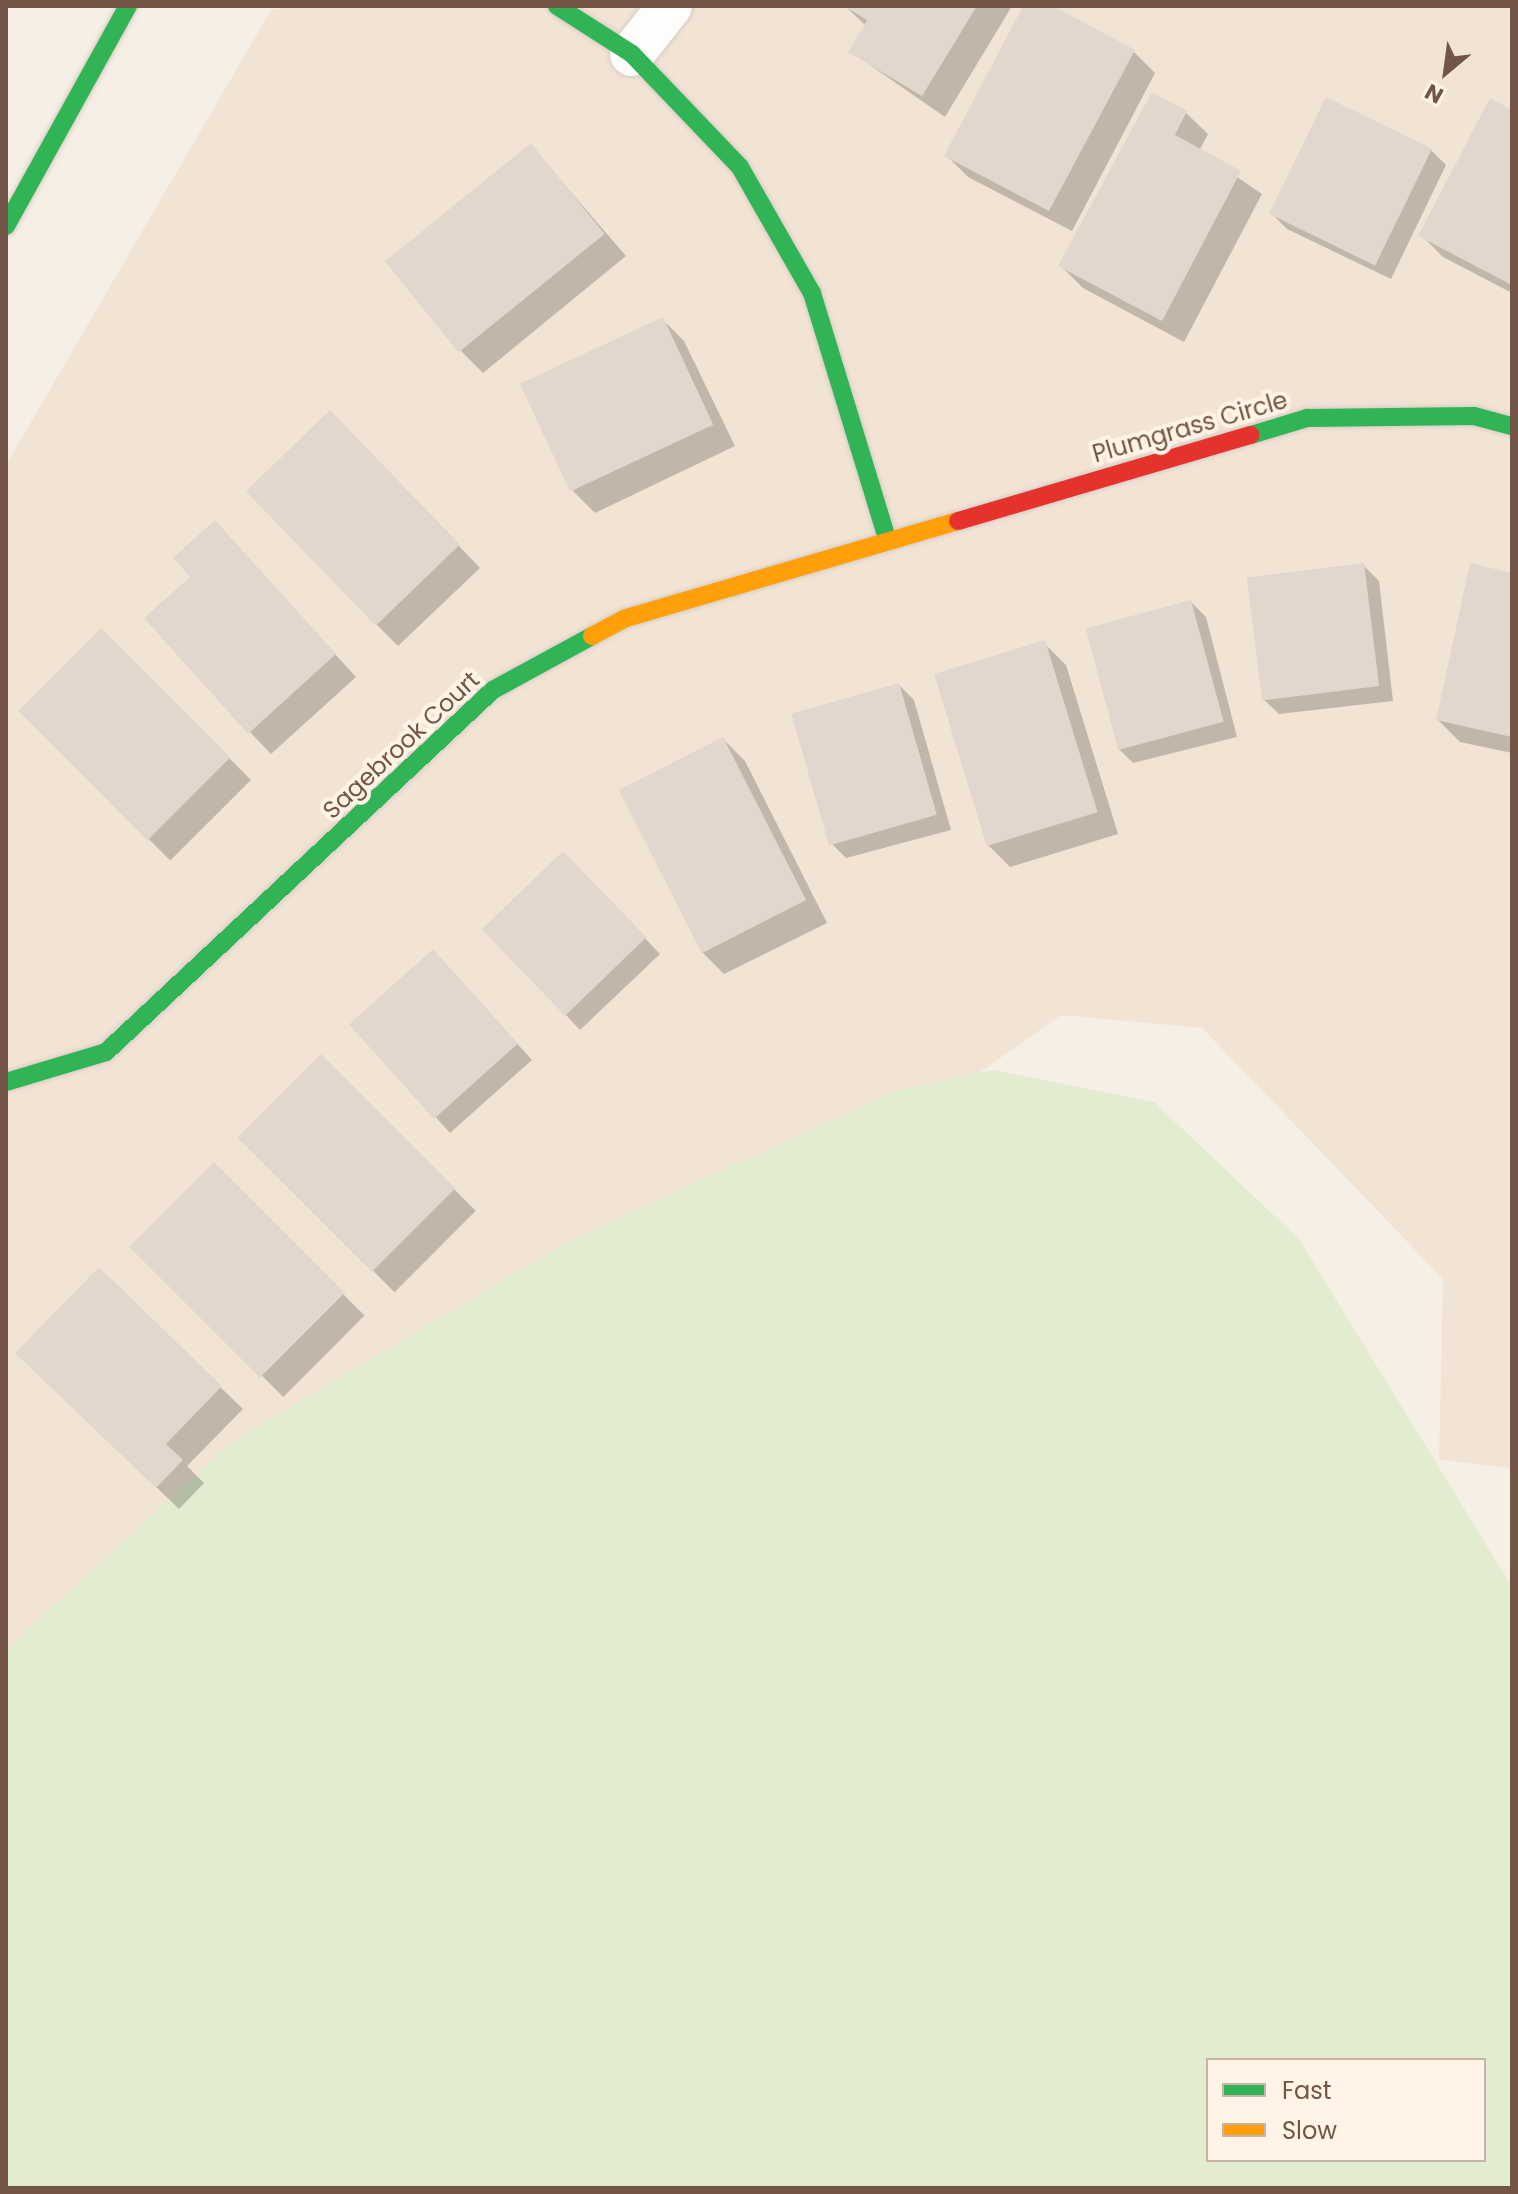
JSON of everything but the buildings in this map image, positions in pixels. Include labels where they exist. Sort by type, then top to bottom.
[{"type":"street","points":[[6,226],[128,6]]},
{"type":"street","points":[[557,6],[632,54],[740,167],[812,293],[888,541]]},
{"type":"street","points":[[632,54],[670,6]]},
{"type":"street","name":"Plumgrass Circle","points":[[888,541],[1307,418],[1474,416],[1512,426]]},
{"type":"street","name":"Sagebrook Court","points":[[6,1082],[106,1052],[493,690],[626,618],[888,541]]},
{"type":"shaded area","points":[[292,6],[1512,6],[1512,1468],[1439,1460],[1443,1279],[1202,1028],[1061,1015],[662,1299],[6,2188],[6,465],[271,10]]},
{"type":"green space","points":[[994,1070],[1154,1102],[1299,1239],[1512,1587],[1512,2188],[6,2188],[6,1653],[230,1443],[571,1240],[895,1091]]},
{"type":"traffic: fast","points":[[6,226],[128,6]]},
{"type":"traffic: fast","points":[[557,6],[632,54],[740,167],[812,293],[888,541]]},
{"type":"traffic: fast","points":[[1251,435],[1307,418],[1474,416],[1512,426]]},
{"type":"traffic: fast","points":[[6,1082],[106,1052],[493,690],[592,636]]},
{"type":"traffic: slow","points":[[592,636],[626,618],[958,521]]},
{"type":"traffic: jam","points":[[958,521],[1251,435]]}]
